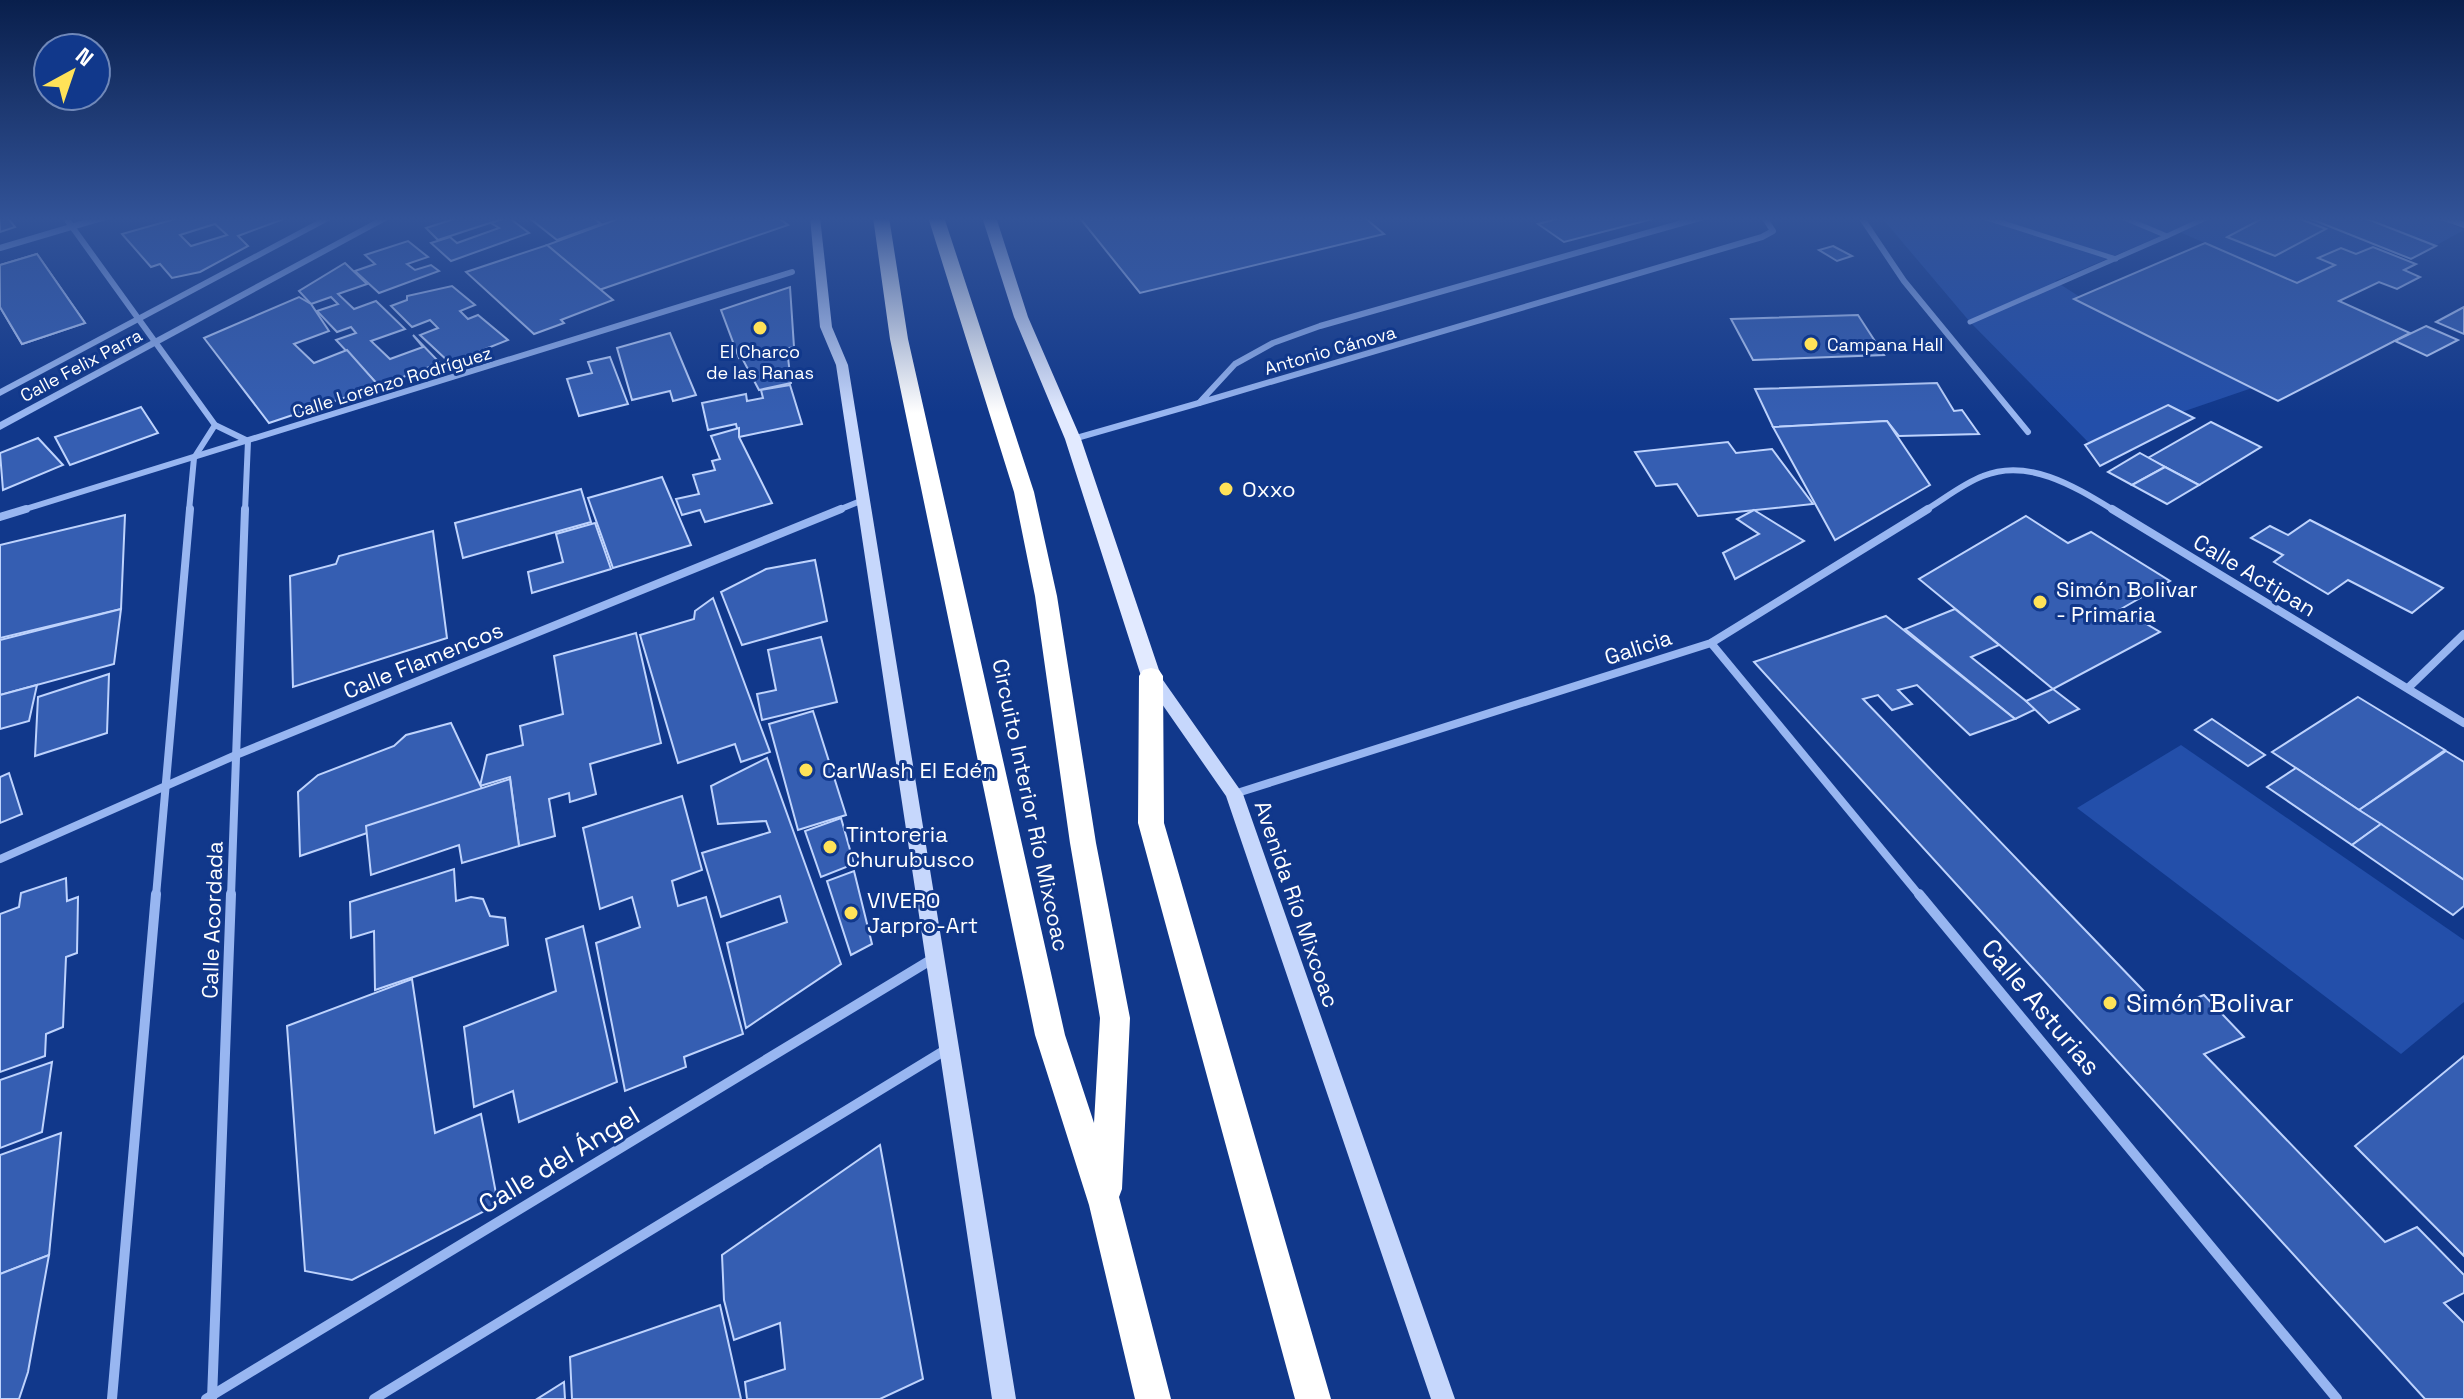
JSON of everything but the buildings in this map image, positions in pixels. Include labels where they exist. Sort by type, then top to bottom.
[{"type":"highway","name":"Circuito Interior Río Mixcoac","points":[[891,282],[918,429],[1050,1035],[1105,1205],[1153,1399]]},
{"type":"highway","points":[[957,282],[1024,492],[1046,596],[1083,843],[1115,1018],[1105,1205]]},
{"type":"highway","points":[[1151,676],[1151,823],[1313,1399]]},
{"type":"main road","points":[[822,282],[826,327],[842,365],[1004,1399]]},
{"type":"main road","name":"Avenida Río Mixcoac","points":[[1010,282],[1021,317],[1073,439],[1151,676],[1234,794],[1443,1399]]},
{"type":"street","points":[[112,282],[215,425],[248,441]]},
{"type":"street","name":"Calle Felix Parra","points":[[0,393],[209,282]]},
{"type":"street","name":"Calle Felix Parra","points":[[0,427],[268,282]]},
{"type":"street","name":"Calle Lorenzo Rodríguez","points":[[0,517],[759,282]]},
{"type":"street","name":"Antonio Cánova","points":[[1199,403],[1235,364],[1273,343],[1320,326],[1474,282]]},
{"type":"street","name":"Antonio Cánova","points":[[1073,439],[1608,282]]},
{"type":"street","points":[[1905,282],[2028,432]]},
{"type":"street","points":[[1970,322],[2062,282]]},
{"type":"street","points":[[112,1399],[194,458],[215,425]]},
{"type":"street","name":"Calle Acordada","points":[[210,1398],[248,441]]},
{"type":"street","name":"Galicia","points":[[1234,794],[1711,643],[1981,476],[2022,470]]},
{"type":"street","name":"Calle Actipan","points":[[2022,470],[2061,480],[2079,489],[2464,723]]},
{"type":"street","name":"Calle Flamencos","points":[[0,859],[236,755],[863,500]]},
{"type":"street","points":[[2408,688],[2464,634]]},
{"type":"street","name":"Calle Asturias","points":[[1711,643],[2337,1399]]},
{"type":"street","name":"Calle del Ángel","points":[[210,1398],[935,958]]},
{"type":"street","points":[[374,1399],[949,1048]]},
{"type":"shaded area","points":[[1936,282],[2057,282],[2080,297],[2075,300],[2252,388],[2182,412],[2167,405],[2090,444],[1970,322]]},
{"type":"shaded area","points":[[2181,745],[2464,940],[2464,1002],[2401,1054],[2077,808]]},
{"type":"place","name":"El Charco de las Ranas","points":[[760,328]]},
{"type":"place","name":"Campana Hall","points":[[1811,344]]},
{"type":"place","name":"Oxxo","points":[[1226,489]]},
{"type":"place","name":"Simón Bolivar - Primaria","points":[[2040,602]]},
{"type":"place","name":"CarWash El Edén","points":[[806,770]]},
{"type":"place","name":"Tintoreria Churubusco","points":[[830,847]]},
{"type":"place","name":"VIVERO Jarpro-Art","points":[[851,913]]},
{"type":"place","name":"Simón Bolivar","points":[[2110,1003]]}]
